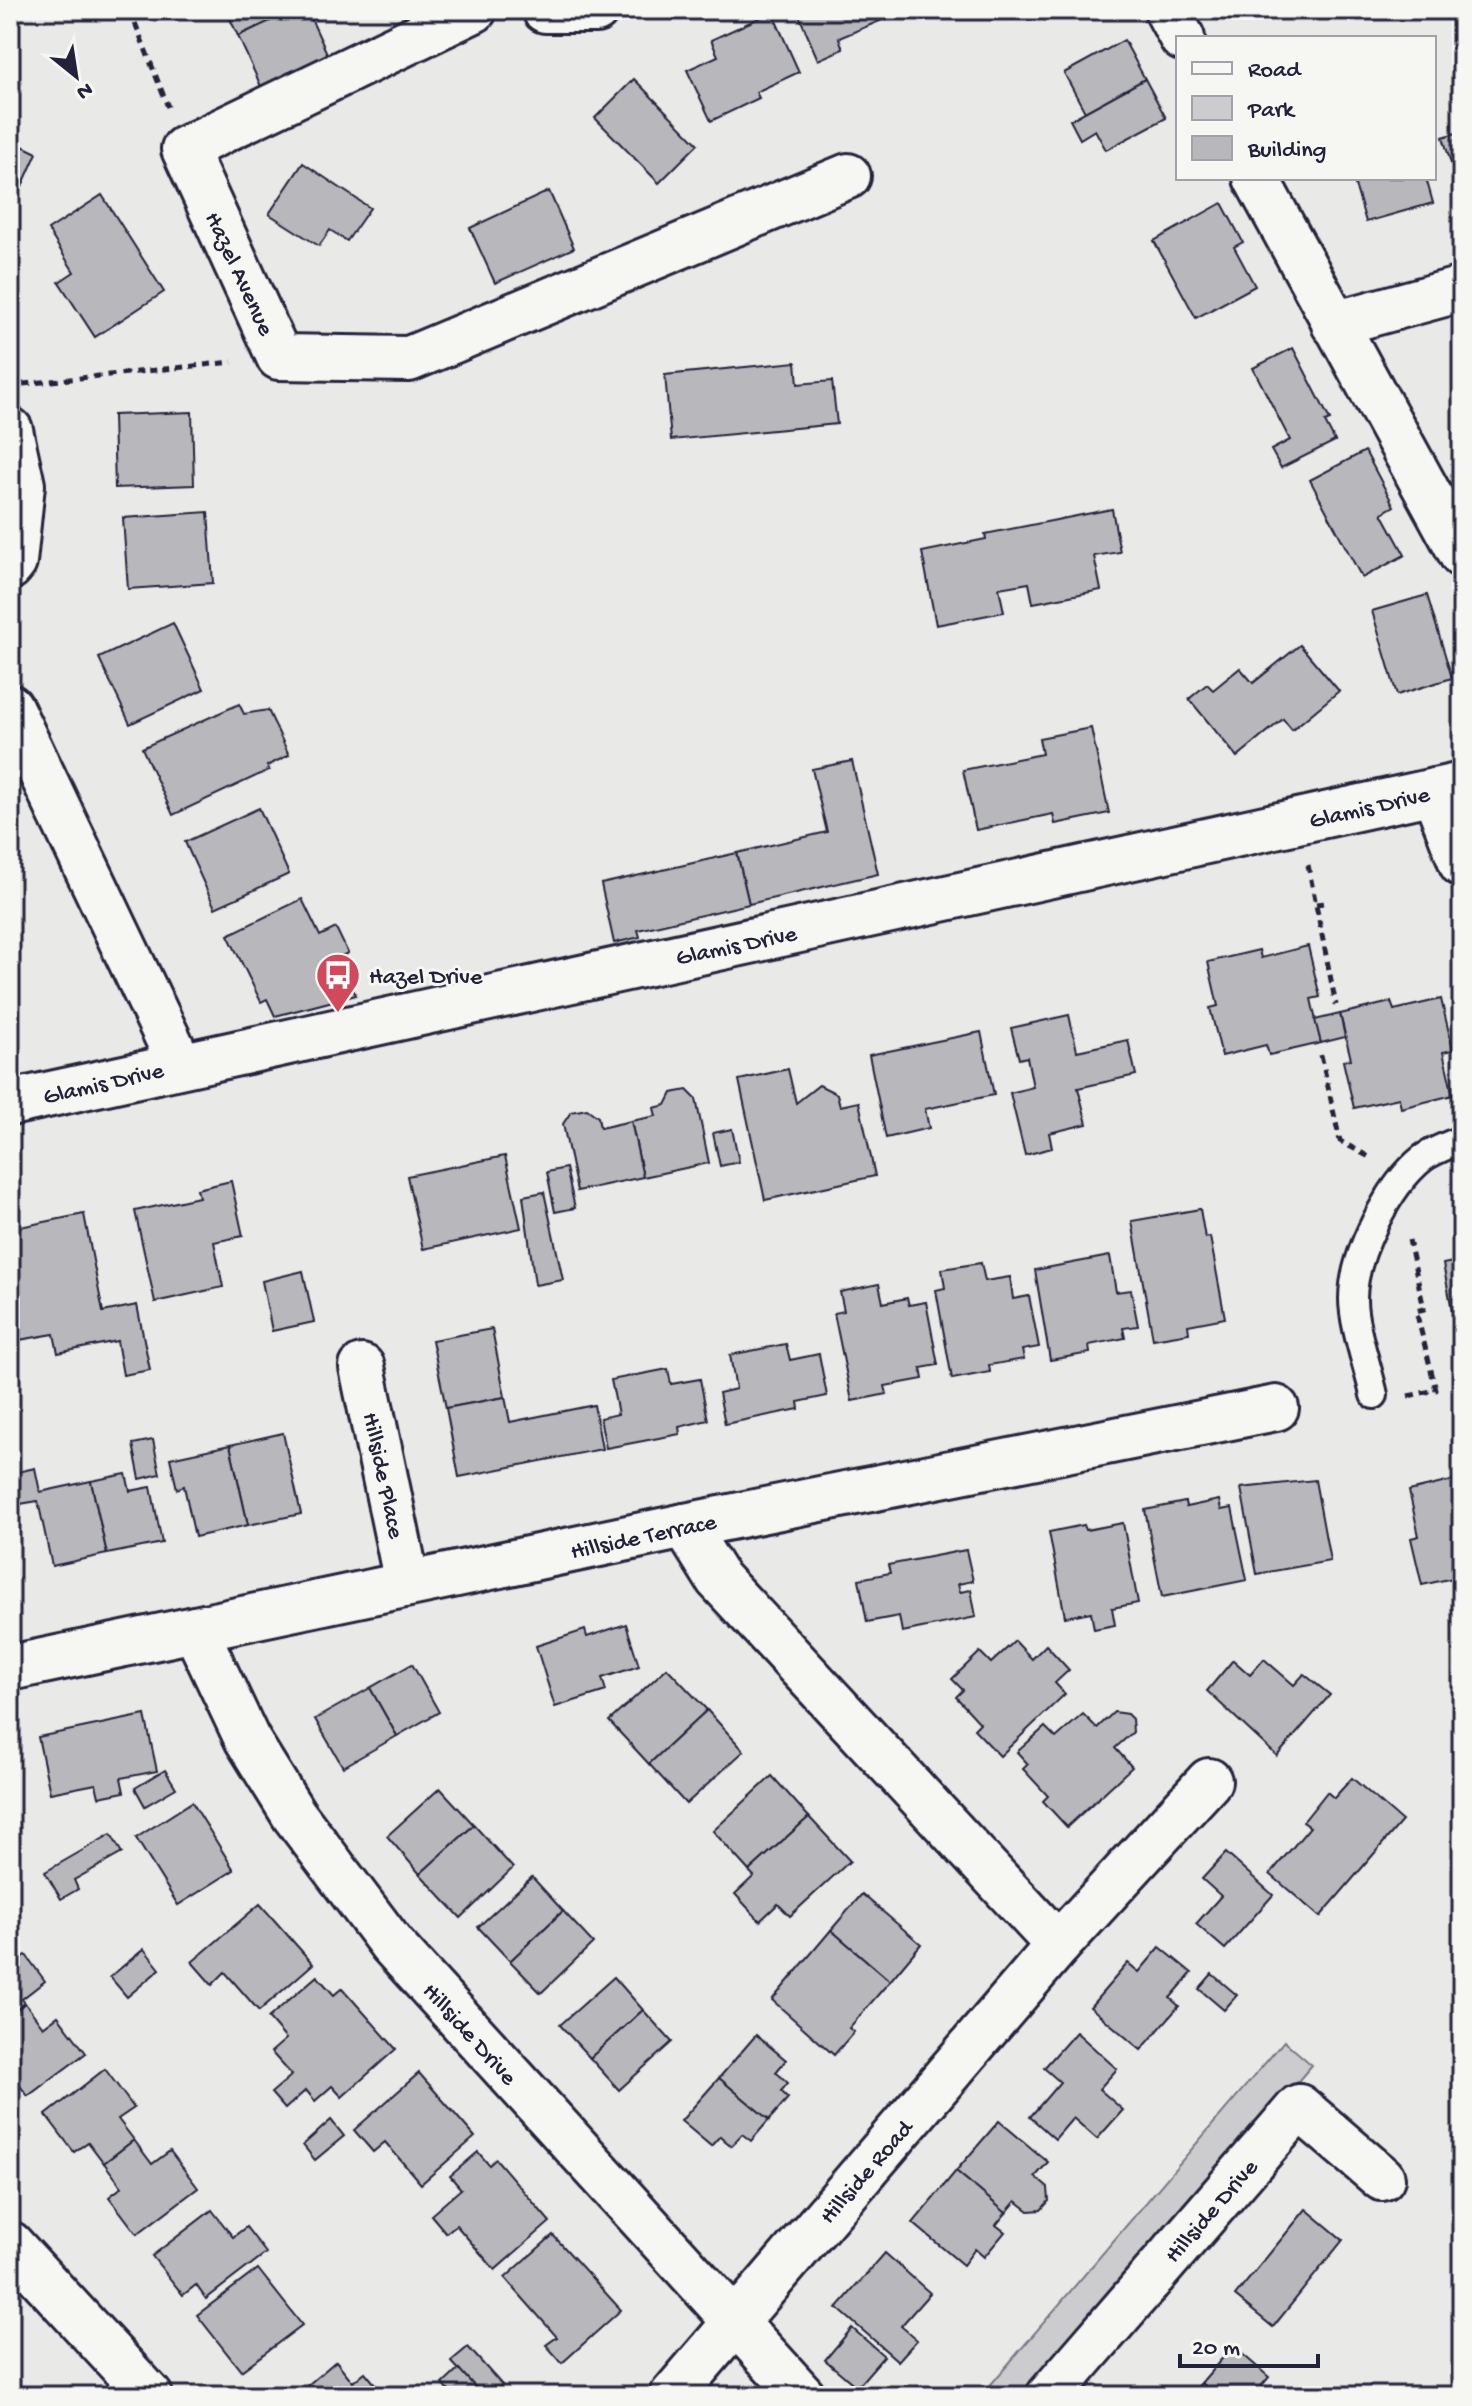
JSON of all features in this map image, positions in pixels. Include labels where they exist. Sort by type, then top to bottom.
[{"type":"street","points":[[184,149],[474,10]]},
{"type":"street","points":[[545,10],[596,10]]},
{"type":"street","points":[[1167,10],[1181,36]]},
{"type":"street","name":"Hazel Avenue","points":[[184,149],[279,357],[409,359],[848,176]]},
{"type":"street","points":[[1257,180],[1462,555]]},
{"type":"street","points":[[1334,324],[1462,289]]},
{"type":"street","points":[[10,430],[22,485],[14,562],[10,567]]},
{"type":"street","points":[[10,707],[180,1064]]},
{"type":"street","points":[[1448,788],[1462,864]]},
{"type":"street","name":"Glamis Drive","points":[[10,1103],[1448,788]]},
{"type":"street","name":"Hillside Place","points":[[362,1367],[407,1583]]},
{"type":"street","name":"Hillside Terrace","points":[[10,1668],[407,1583],[1276,1408]]},
{"type":"street","points":[[685,1526],[718,1579],[1058,1945]]},
{"type":"street","name":"Hillside Drive","points":[[195,1629],[247,1739],[294,1815],[392,1945],[803,2396]]},
{"type":"street","name":"Hillside Road","points":[[672,2396],[1058,1945],[1209,1781]]},
{"type":"street","name":"Hillside Drive","points":[[1049,2396],[1299,2107],[1382,2178]]},
{"type":"street","points":[[10,2244],[150,2396]]},
{"type":"lane","points":[[1374,1395],[1353,1299],[1361,1257],[1379,1216],[1405,1177],[1424,1157],[1462,1139]]},
{"type":"path","points":[[130,10],[184,149]]},
{"type":"path","points":[[10,386],[279,357]]},
{"type":"path","points":[[1299,821],[1336,1005]]},
{"type":"path","points":[[1316,904],[1325,903]]},
{"type":"green space","points":[[1284,2041],[1312,2065],[1026,2396],[981,2396]]},
{"type":"building","points":[[198,10],[216,10],[201,17]]},
{"type":"building","points":[[226,10],[294,10],[238,36]]},
{"type":"building","points":[[294,10],[307,10],[331,62],[264,93],[238,36]]},
{"type":"building","points":[[806,10],[906,10],[839,38],[843,49],[818,60],[798,13]]},
{"type":"building","points":[[1040,10],[1064,10],[1045,20]]},
{"type":"building","points":[[772,12],[799,72],[756,92],[759,98],[711,121],[687,70],[718,56],[711,40]]},
{"type":"building","points":[[1124,40],[1145,79],[1085,112],[1064,73]]},
{"type":"building","points":[[634,79],[698,144],[659,183],[595,118]]},
{"type":"building","points":[[1145,79],[1166,118],[1106,150],[1095,130],[1080,139],[1070,120]]},
{"type":"building","points":[[1462,131],[1462,178],[1456,180],[1443,137]]},
{"type":"building","points":[[10,140],[37,153],[10,213]]},
{"type":"building","points":[[303,163],[370,208],[347,241],[330,230],[319,246],[269,214]]},
{"type":"building","points":[[1354,180],[1427,180],[1433,203],[1366,222]]},
{"type":"building","points":[[549,191],[574,248],[495,283],[470,228]]},
{"type":"building","points":[[102,195],[164,292],[95,337],[59,282],[74,272],[48,230]]},
{"type":"building","points":[[1222,203],[1243,242],[1234,247],[1255,286],[1196,318],[1154,241]]},
{"type":"building","points":[[1293,348],[1330,420],[1325,422],[1335,441],[1281,468],[1271,450],[1290,440],[1253,368]]},
{"type":"building","points":[[796,362],[798,384],[832,381],[837,424],[671,440],[665,375]]},
{"type":"building","points":[[192,412],[194,485],[115,488],[113,415]]},
{"type":"building","points":[[1365,451],[1394,506],[1382,513],[1405,555],[1362,578],[1310,480]]},
{"type":"building","points":[[1112,509],[1120,552],[1094,556],[1101,590],[1033,603],[1029,583],[999,588],[1004,612],[936,625],[922,552],[986,539],[985,534]]},
{"type":"building","points":[[208,512],[213,583],[128,589],[123,518]]},
{"type":"building","points":[[1427,595],[1452,678],[1397,695],[1372,611]]},
{"type":"building","points":[[173,623],[204,689],[130,724],[99,658]]},
{"type":"building","points":[[1300,645],[1339,691],[1292,730],[1283,719],[1237,757],[1189,699],[1207,684],[1213,690],[1240,668],[1253,683]]},
{"type":"building","points":[[239,704],[244,714],[268,710],[289,755],[267,766],[269,770],[173,815],[142,748]]},
{"type":"building","points":[[1091,728],[1109,813],[1055,824],[1053,814],[976,830],[963,770],[1042,754],[1039,738]]},
{"type":"building","points":[[852,761],[878,874],[749,904],[737,853],[827,832],[812,769]]},
{"type":"building","points":[[259,808],[289,874],[215,908],[185,842]]},
{"type":"building","points":[[737,853],[749,904],[638,930],[640,937],[614,943],[601,884]]},
{"type":"building","points":[[302,899],[320,936],[336,928],[348,953],[337,958],[356,995],[275,1016],[267,999],[261,1002],[228,935]]},
{"type":"building","points":[[1308,946],[1320,997],[1311,999],[1321,1043],[1269,1055],[1266,1045],[1222,1056],[1210,1008],[1218,1006],[1208,962],[1259,950],[1261,958]]},
{"type":"building","points":[[1441,999],[1453,1050],[1443,1052],[1453,1095],[1401,1108],[1399,1098],[1354,1108],[1343,1061],[1351,1059],[1340,1014],[1391,1002],[1394,1010]]},
{"type":"building","points":[[1340,1014],[1345,1037],[1321,1043],[1315,1020]]},
{"type":"building","points":[[1069,1015],[1077,1051],[1128,1040],[1136,1075],[1078,1088],[1087,1124],[1049,1133],[1052,1148],[1025,1155],[1010,1093],[1033,1087],[1027,1057],[1019,1059],[1011,1028]]},
{"type":"building","points":[[981,1032],[994,1095],[925,1109],[929,1128],[886,1138],[869,1055]]},
{"type":"building","points":[[788,1069],[796,1103],[819,1085],[837,1094],[840,1106],[859,1102],[875,1176],[765,1200],[739,1080]]},
{"type":"building","points":[[687,1090],[696,1099],[709,1163],[643,1177],[631,1121],[656,1116],[654,1108],[666,1105],[672,1093]]},
{"type":"building","points":[[587,1109],[598,1117],[600,1128],[631,1121],[643,1177],[577,1191],[563,1124],[571,1112]]},
{"type":"building","points":[[732,1129],[739,1162],[720,1166],[713,1133]]},
{"type":"building","points":[[505,1156],[521,1228],[423,1249],[407,1176]]},
{"type":"building","points":[[566,1168],[575,1208],[555,1212],[547,1172]]},
{"type":"building","points":[[231,1181],[243,1236],[214,1242],[223,1287],[155,1302],[135,1211],[199,1197],[197,1189]]},
{"type":"building","points":[[544,1192],[563,1280],[535,1285],[523,1196]]},
{"type":"building","points":[[1200,1209],[1205,1238],[1210,1237],[1225,1318],[1188,1325],[1189,1333],[1153,1339],[1132,1221]]},
{"type":"building","points":[[84,1214],[103,1312],[137,1305],[150,1370],[123,1375],[117,1341],[58,1353],[54,1334],[19,1340],[10,1292],[10,1229]]},
{"type":"building","points":[[1110,1256],[1116,1292],[1131,1290],[1138,1326],[1123,1328],[1125,1338],[1089,1345],[1090,1353],[1050,1360],[1035,1270]]},
{"type":"building","points":[[1462,1260],[1462,1314],[1453,1315],[1443,1264]]},
{"type":"building","points":[[981,1263],[985,1281],[1010,1277],[1013,1299],[1029,1296],[1039,1347],[1022,1350],[1024,1359],[989,1365],[990,1372],[952,1379],[936,1290],[945,1288],[942,1269]]},
{"type":"building","points":[[303,1271],[314,1322],[272,1331],[262,1281]]},
{"type":"building","points":[[879,1284],[883,1303],[907,1298],[909,1305],[926,1302],[938,1365],[921,1368],[923,1379],[885,1386],[887,1394],[852,1401],[834,1313],[844,1311],[840,1292]]},
{"type":"building","points":[[492,1329],[505,1397],[446,1408],[432,1340]]},
{"type":"building","points":[[786,1344],[790,1360],[819,1354],[827,1396],[798,1402],[799,1409],[725,1424],[719,1393],[736,1389],[730,1355]]},
{"type":"building","points":[[668,1369],[671,1384],[700,1379],[708,1420],[679,1427],[680,1434],[606,1448],[600,1418],[618,1414],[611,1380]]},
{"type":"building","points":[[505,1397],[510,1422],[594,1405],[602,1449],[459,1477],[446,1408]]},
{"type":"building","points":[[283,1433],[301,1514],[248,1525],[230,1445]]},
{"type":"building","points":[[153,1440],[160,1474],[140,1479],[133,1444]]},
{"type":"building","points":[[230,1445],[248,1525],[195,1537],[184,1486],[177,1489],[170,1458]]},
{"type":"building","points":[[10,1459],[20,1504],[10,1507]]},
{"type":"building","points":[[35,1468],[40,1492],[91,1481],[107,1554],[52,1566],[38,1501],[20,1504],[13,1473]]},
{"type":"building","points":[[126,1474],[130,1491],[151,1487],[162,1543],[107,1554],[91,1481]]},
{"type":"building","points":[[1459,1479],[1462,1576],[1422,1585],[1411,1538],[1419,1536],[1409,1491]]},
{"type":"building","points":[[1315,1480],[1330,1561],[1257,1574],[1241,1488]]},
{"type":"building","points":[[1219,1500],[1221,1510],[1232,1508],[1247,1580],[1162,1597],[1145,1510],[1185,1502],[1186,1507]]},
{"type":"building","points":[[1123,1523],[1138,1603],[1112,1608],[1115,1625],[1094,1629],[1091,1612],[1065,1617],[1049,1532],[1084,1525],[1086,1530]]},
{"type":"building","points":[[10,1550],[15,1573],[10,1574]]},
{"type":"building","points":[[966,1550],[973,1581],[958,1584],[960,1592],[971,1590],[976,1617],[902,1632],[899,1616],[867,1622],[859,1579],[890,1573],[888,1565]]},
{"type":"building","points":[[626,1624],[639,1666],[602,1678],[606,1691],[555,1707],[536,1646],[585,1630],[587,1637]]},
{"type":"building","points":[[1015,1641],[1032,1659],[1046,1645],[1069,1670],[1055,1683],[1065,1694],[1000,1756],[974,1729],[980,1723],[956,1697],[963,1690],[952,1679],[980,1652],[991,1663]]},
{"type":"building","points":[[1264,1659],[1294,1685],[1304,1674],[1330,1695],[1277,1756],[1207,1691],[1233,1660],[1250,1675]]},
{"type":"building","points":[[412,1664],[439,1712],[397,1736],[370,1688]]},
{"type":"building","points":[[667,1668],[707,1710],[649,1764],[609,1721]]},
{"type":"building","points":[[370,1688],[397,1736],[343,1767],[315,1719]]},
{"type":"building","points":[[707,1710],[744,1751],[686,1804],[649,1764]]},
{"type":"building","points":[[1114,1712],[1127,1714],[1132,1719],[1133,1732],[1115,1748],[1132,1767],[1067,1827],[1043,1801],[1048,1796],[1023,1769],[1028,1764],[1017,1752],[1045,1727],[1056,1738],[1083,1714],[1097,1728]]},
{"type":"building","points":[[145,1715],[157,1771],[121,1778],[124,1792],[99,1797],[96,1784],[50,1793],[38,1737]]},
{"type":"building","points":[[165,1770],[176,1788],[145,1806],[135,1788]]},
{"type":"building","points":[[772,1776],[809,1817],[749,1871],[713,1831]]},
{"type":"building","points":[[1352,1778],[1402,1821],[1320,1917],[1270,1874],[1310,1827],[1303,1822],[1327,1792],[1334,1798]]},
{"type":"building","points":[[440,1788],[474,1825],[420,1874],[387,1836]]},
{"type":"building","points":[[192,1802],[234,1870],[178,1905],[136,1838]]},
{"type":"building","points":[[809,1817],[850,1861],[790,1916],[778,1904],[760,1921],[735,1894],[754,1876],[749,1871]]},
{"type":"building","points":[[474,1825],[513,1868],[461,1918],[420,1874]]},
{"type":"building","points":[[111,1834],[122,1853],[74,1880],[78,1889],[61,1899],[45,1872]]},
{"type":"building","points":[[1226,1853],[1273,1895],[1225,1949],[1196,1924],[1221,1896],[1202,1879]]},
{"type":"building","points":[[532,1877],[563,1911],[510,1961],[478,1927]]},
{"type":"building","points":[[862,1894],[921,1944],[890,1981],[831,1930]]},
{"type":"building","points":[[260,1904],[313,1964],[259,2011],[225,1972],[212,1985],[192,1962]]},
{"type":"building","points":[[563,1911],[593,1943],[541,1993],[510,1961]]},
{"type":"building","points":[[831,1930],[890,1981],[849,2028],[854,2032],[834,2055],[772,2000]]},
{"type":"building","points":[[1160,1947],[1192,1973],[1170,1998],[1179,2006],[1141,2050],[1090,2007],[1128,1963],[1139,1972]]},
{"type":"building","points":[[144,1949],[160,1969],[127,1997],[110,1977]]},
{"type":"building","points":[[10,1950],[18,1960],[26,1955],[45,1981],[22,1999],[25,2003],[10,2015]]},
{"type":"building","points":[[1212,1974],[1237,1995],[1224,2010],[1199,1989]]},
{"type":"building","points":[[317,1976],[334,1995],[342,1988],[396,2049],[342,2097],[332,2086],[315,2101],[306,2090],[285,2109],[271,2093],[292,2075],[271,2052],[286,2039],[268,2018]]},
{"type":"building","points":[[614,1977],[643,2010],[590,2058],[560,2025]]},
{"type":"building","points":[[25,2003],[43,2027],[58,2016],[86,2053],[28,2096],[10,2073],[10,2015]]},
{"type":"building","points":[[643,2010],[672,2042],[619,2090],[590,2058]]},
{"type":"building","points":[[1076,2032],[1117,2069],[1099,2089],[1123,2110],[1097,2139],[1073,2118],[1055,2139],[1030,2117],[1060,2082],[1044,2068]]},
{"type":"building","points":[[756,2035],[786,2060],[776,2072],[788,2083],[781,2091],[788,2098],[769,2120],[719,2078]]},
{"type":"building","points":[[105,2069],[134,2108],[118,2119],[134,2140],[104,2163],[88,2142],[74,2152],[46,2115]]},
{"type":"building","points":[[419,2073],[475,2137],[421,2184],[385,2142],[373,2152],[354,2130]]},
{"type":"building","points":[[719,2078],[769,2120],[751,2141],[742,2134],[731,2146],[720,2136],[711,2146],[681,2121]]},
{"type":"building","points":[[331,2120],[344,2136],[315,2160],[303,2145]]},
{"type":"building","points":[[999,2121],[1048,2162],[1035,2177],[1048,2188],[1049,2201],[1041,2210],[1029,2211],[1016,2201],[1006,2213],[956,2171]]},
{"type":"building","points":[[134,2140],[152,2164],[170,2151],[198,2188],[137,2234],[109,2197],[122,2187],[104,2163]]},
{"type":"building","points":[[478,2152],[489,2165],[496,2159],[550,2222],[495,2270],[456,2225],[446,2233],[431,2215],[461,2189],[450,2176]]},
{"type":"building","points":[[956,2171],[1006,2213],[996,2225],[1005,2232],[984,2257],[975,2249],[963,2265],[913,2223]]},
{"type":"building","points":[[1306,2209],[1343,2240],[1273,2327],[1235,2296]]},
{"type":"building","points":[[212,2210],[233,2237],[246,2227],[266,2253],[206,2299],[196,2285],[183,2295],[152,2256]]},
{"type":"building","points":[[553,2235],[621,2310],[562,2363],[546,2345],[557,2337],[505,2278]]},
{"type":"building","points":[[885,2253],[930,2293],[901,2326],[917,2340],[898,2361],[837,2308]]},
{"type":"building","points":[[258,2269],[302,2325],[241,2371],[197,2315]]},
{"type":"building","points":[[852,2328],[884,2356],[857,2387],[825,2360]]},
{"type":"building","points":[[1233,2346],[1269,2377],[1253,2396],[1216,2396],[1201,2383]]},
{"type":"building","points":[[468,2347],[502,2385],[490,2396],[483,2396],[451,2361]]},
{"type":"building","points":[[336,2361],[353,2382],[365,2372],[385,2396],[295,2396]]},
{"type":"building","points":[[459,2369],[483,2396],[453,2396],[443,2384]]},
{"type":"building","points":[[10,2382],[23,2396],[10,2396]]},
{"type":"building","points":[[1201,2383],[1216,2396],[1190,2396]]},
{"type":"place","name":"Hazel Drive","points":[[338,1014]]}]
